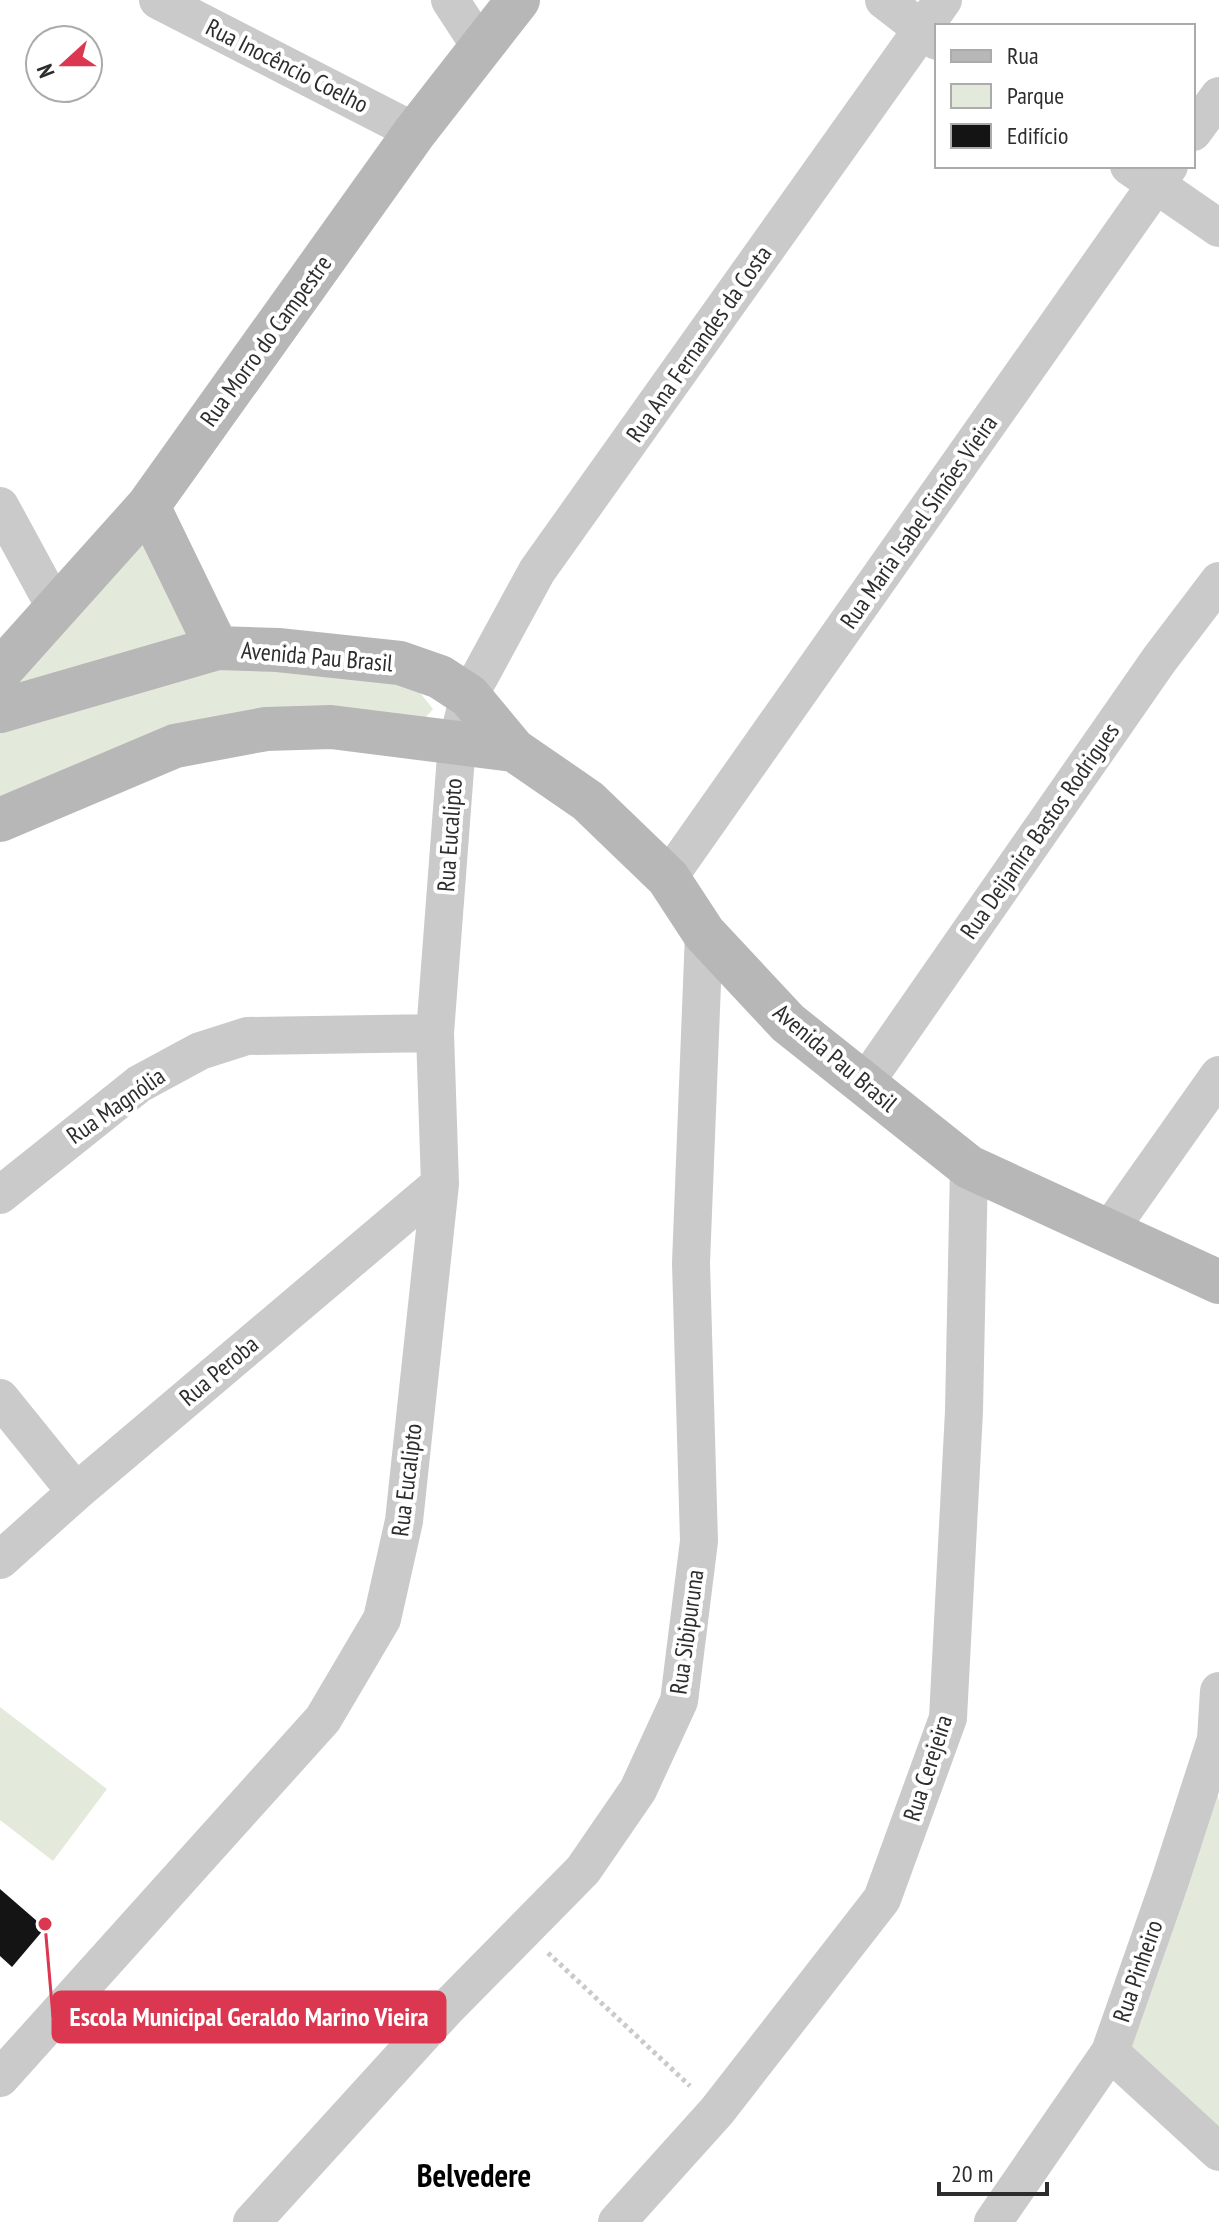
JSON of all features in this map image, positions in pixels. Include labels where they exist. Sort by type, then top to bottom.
[{"type":"street","name":"Rua Inocêncio Coelho","points":[[158,0],[415,132]]},
{"type":"street","points":[[450,0],[482,49]]},
{"type":"street","name":"Rua Morro do Campestre","points":[[0,671],[148,506],[415,132],[518,0]]},
{"type":"street","points":[[884,0],[930,36]]},
{"type":"street","name":"Rua Ana Fernandes da Costa","points":[[457,743],[469,696],[537,571],[930,36],[943,0]]},
{"type":"street","points":[[1195,129],[1219,96]]},
{"type":"street","points":[[1152,172],[1219,228]]},
{"type":"street","name":"Rua Maria Isabel Simões Vieira","points":[[668,878],[1152,172]]},
{"type":"street","points":[[0,506],[56,609]]},
{"type":"street","points":[[148,506],[217,648]]},
{"type":"street","name":"Rua Deijanira Bastos Rodrigues","points":[[865,1083],[1159,660],[1219,581]]},
{"type":"street","name":"Avenida Pau Brasil","points":[[0,711],[217,648],[278,650],[400,663],[440,677],[469,696],[514,750],[588,801],[668,878],[704,933],[788,1023],[969,1167],[1219,1282]]},
{"type":"street","name":"Avenida Pau Brasil","points":[[0,820],[175,746],[266,729],[331,727],[514,750]]},
{"type":"street","name":"Rua Eucalipto","points":[[0,2078],[323,1719],[382,1619],[404,1521],[440,1184],[435,1033],[457,743]]},
{"type":"street","name":"Rua Sibipuruna","points":[[252,2222],[445,2010],[583,1870],[638,1790],[679,1701],[699,1541],[691,1263],[704,933]]},
{"type":"street","name":"Rua Magnólia","points":[[0,1195],[139,1084],[200,1051],[247,1036],[435,1033]]},
{"type":"street","points":[[1108,1232],[1219,1075]]},
{"type":"street","name":"Rua Cerejeira","points":[[617,2222],[717,2111],[882,1899],[948,1718],[964,1411],[969,1167]]},
{"type":"street","name":"Rua Peroba","points":[[0,1560],[440,1184]]},
{"type":"street","points":[[0,1398],[76,1492]]},
{"type":"street","name":"Rua Pinheiro","points":[[993,2222],[1110,2052],[1217,1746],[1219,1691]]},
{"type":"street","points":[[1110,2052],[1219,2152]]},
{"type":"path","points":[[524,1931],[717,2111]]},
{"type":"green space","points":[[146,537],[188,638],[0,699]]},
{"type":"green space","points":[[217,662],[413,684],[433,709],[420,724],[393,719],[0,805],[0,733]]},
{"type":"green space","points":[[0,1707],[107,1789],[53,1861],[0,1820]]},
{"type":"green space","points":[[1216,1788],[1219,1801],[1219,2128],[1127,2047]]},
{"type":"building","points":[[0,1889],[45,1928],[12,1967],[0,1956]]},
{"type":"place","name":"Escola Municipal Geraldo Marino Vieira","points":[[45,1924]]},
{"type":"district","name":"Belvedere","points":[[474,2176]]}]
